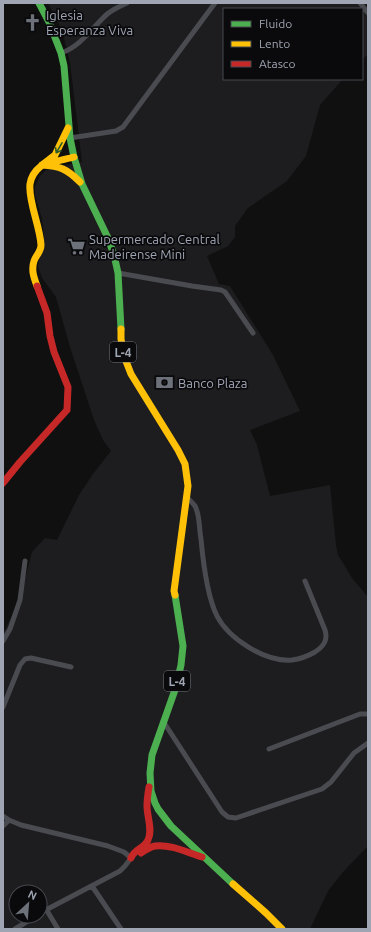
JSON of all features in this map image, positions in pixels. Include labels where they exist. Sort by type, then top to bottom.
[{"type":"main road","name":"L-4","points":[[39,3],[49,22],[61,53],[64,66],[70,138],[82,184],[108,238],[114,255],[118,273],[121,340],[124,356],[130,374],[178,450],[185,464],[188,486],[174,591],[183,646],[182,665],[149,766],[150,784],[155,803],[173,828],[202,857],[282,929]]},
{"type":"main road","points":[[3,483],[67,410],[68,387],[54,352],[46,313],[33,274],[34,261],[41,250],[41,244],[31,199],[30,183],[35,172],[55,154],[69,125]]},
{"type":"main road","points":[[42,165],[74,157]]},
{"type":"main road","points":[[42,165],[62,167],[71,172],[82,184]]},
{"type":"main road","points":[[131,858],[134,852],[148,842],[150,836],[147,798],[150,784]]},
{"type":"main road","points":[[131,858],[154,846],[172,848],[202,857]]},
{"type":"street","points":[[61,53],[74,47],[104,17],[121,4],[127,3]]},
{"type":"street","points":[[70,138],[116,131],[123,127],[215,3]]},
{"type":"street","points":[[360,3],[368,13]]},
{"type":"street","points":[[118,273],[221,290],[225,292],[253,334]]},
{"type":"street","points":[[187,497],[195,507],[198,517],[205,572],[212,602],[224,627],[239,640],[257,652],[285,660],[306,657],[324,644],[327,636],[305,581]]},
{"type":"street","points":[[3,641],[10,629],[20,600],[25,561]]},
{"type":"street","points":[[3,707],[20,665],[26,659],[31,658],[71,667]]},
{"type":"street","points":[[269,749],[360,714],[368,714]]},
{"type":"street","points":[[164,721],[222,812],[228,817],[236,818],[322,789],[331,782],[354,753],[368,743]]},
{"type":"street","points":[[3,816],[21,825],[108,846],[124,852],[131,858],[120,871],[48,908]]},
{"type":"street","points":[[3,826],[9,820]]},
{"type":"street","points":[[92,886],[121,929]]},
{"type":"street","points":[[48,912],[58,929]]},
{"type":"shaded area","points":[[48,3],[368,3],[368,55],[363,58],[363,8],[223,8],[223,80],[342,80],[320,105],[306,156],[287,181],[248,208],[235,226],[235,237],[228,246],[207,256],[219,284],[230,286],[273,355],[300,411],[250,430],[257,445],[270,496],[330,485],[338,555],[352,578],[368,597],[368,846],[343,872],[328,891],[310,929],[3,929],[3,634],[20,598],[32,552],[45,538],[57,540],[79,495],[111,451],[103,440],[94,420],[70,347],[56,297],[42,278],[38,266],[44,237],[42,219],[35,195],[35,187],[37,182],[46,170],[82,162],[70,63],[62,30]]},
{"type":"traffic: fast","points":[[39,3],[49,22],[61,53],[64,66],[70,138],[82,184],[108,238],[114,255],[118,273],[121,329]]},
{"type":"traffic: fast","points":[[175,595],[183,646],[181,665],[176,687],[152,755],[150,773],[151,791],[158,809],[171,826],[233,884]]},
{"type":"traffic: slow","points":[[42,165],[55,155],[68,128]]},
{"type":"traffic: slow","points":[[37,286],[33,268],[34,261],[41,245],[31,198],[30,184],[34,174],[41,166],[74,157]]},
{"type":"traffic: slow","points":[[42,165],[54,166],[63,169],[80,182]]},
{"type":"traffic: slow","points":[[121,329],[124,356],[131,374],[178,450],[185,464],[188,486],[174,591],[175,595]]},
{"type":"traffic: slow","points":[[233,884],[282,929]]},
{"type":"traffic: jam","points":[[3,483],[67,410],[68,387],[54,352],[47,313],[37,286]]},
{"type":"traffic: jam","points":[[131,858],[135,852],[148,840],[150,832],[147,810],[149,787]]},
{"type":"traffic: jam","points":[[141,853],[151,847],[167,846],[202,857]]},
{"type":"place","name":"Iglesia Esperanza Viva","points":[[33,22]]},
{"type":"place","name":"Supermercado Central Madeirense Mini","points":[[76,246]]},
{"type":"place","name":"Banco Plaza","points":[[165,383]]}]
